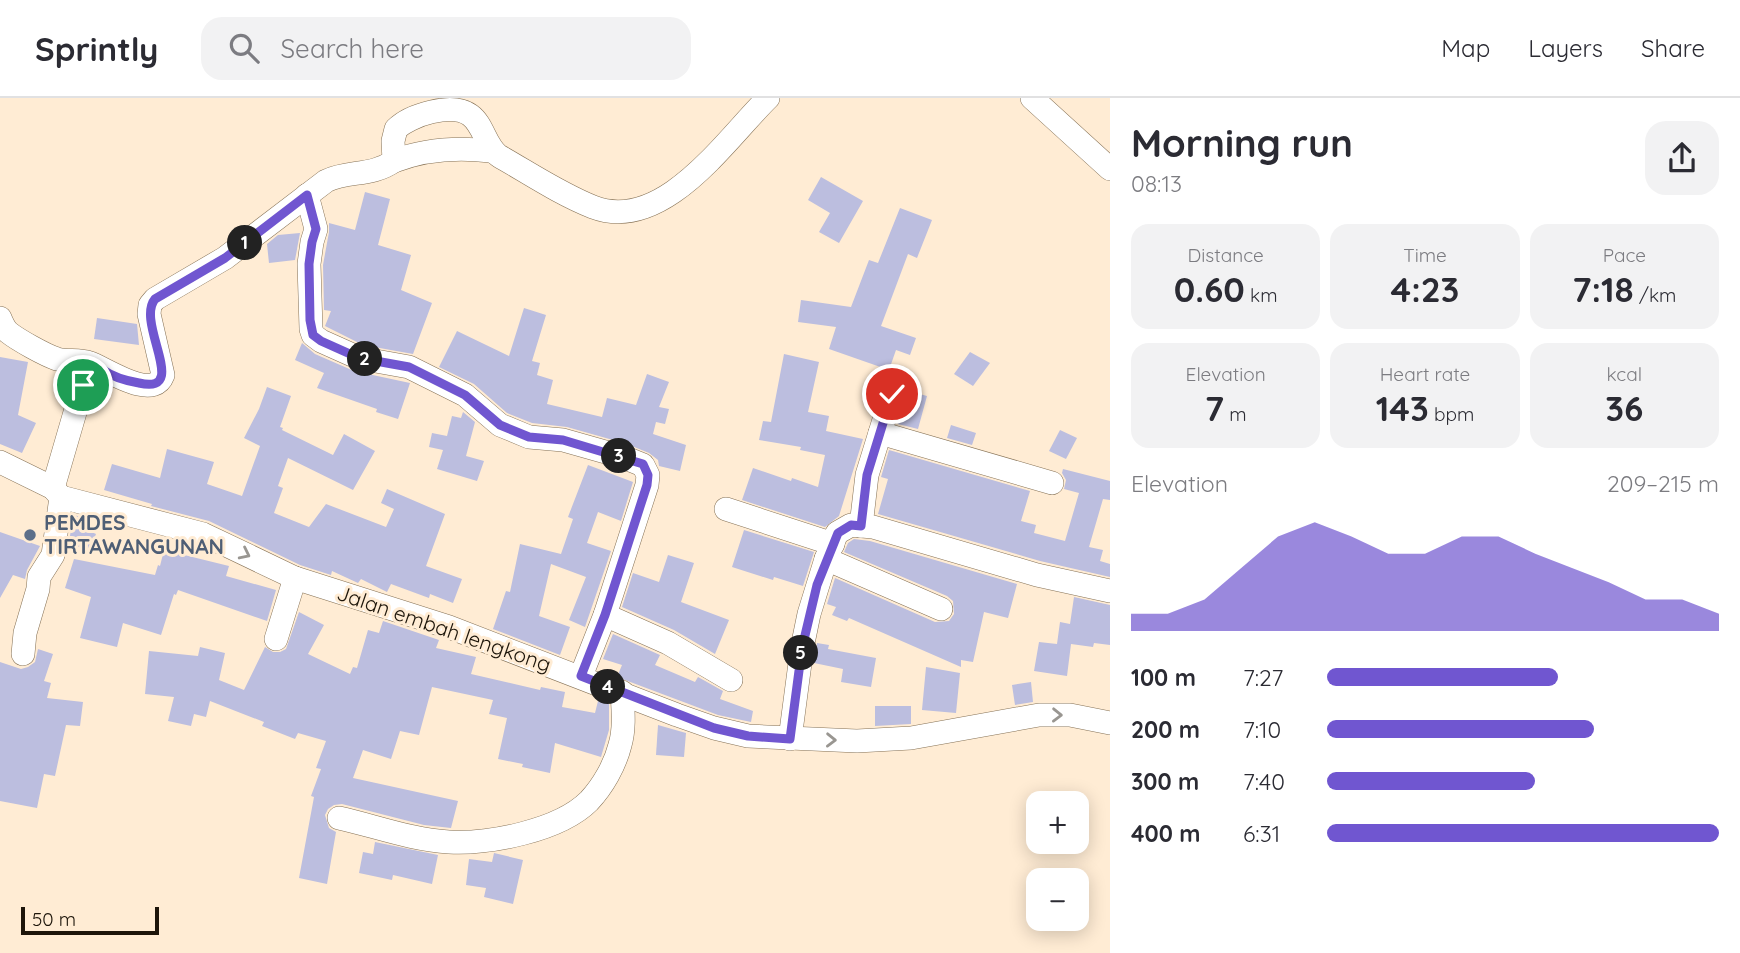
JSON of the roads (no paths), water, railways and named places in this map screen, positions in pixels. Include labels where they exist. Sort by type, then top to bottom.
[{"type":"street","points":[[0,318],[9,333],[55,358],[83,361],[109,374],[155,385],[163,375],[149,314],[150,305],[155,299],[225,258],[334,177],[373,172],[394,161],[424,152],[468,148],[491,151],[594,208],[627,211],[644,209],[684,184],[768,98]]},
{"type":"street","points":[[1032,98],[1110,169]]},
{"type":"street","points":[[394,161],[393,141],[396,129],[415,116],[430,111],[460,111],[470,115],[491,151]]},
{"type":"street","points":[[307,195],[316,229],[309,264],[310,320],[313,335],[359,358],[409,367],[465,395],[500,425],[529,437],[563,440],[623,457],[643,464],[646,468],[647,485],[605,615],[581,676]]},
{"type":"street","points":[[23,654],[39,577],[53,555],[57,493],[83,385],[103,370]]},
{"type":"street","points":[[861,526],[867,475],[892,394]]},
{"type":"street","points":[[880,433],[1052,483]]},
{"type":"street","name":"Jalan embah lengkong","points":[[0,463],[57,493],[203,534],[295,578],[449,628],[581,676],[677,715],[733,733],[790,739],[857,741],[911,738],[1039,715],[1070,715],[1110,723]]},
{"type":"street","points":[[726,509],[830,552],[941,609]]},
{"type":"street","points":[[790,739],[804,637],[830,552],[838,533],[851,525],[873,527],[1037,575],[1110,591]]},
{"type":"street","points":[[276,639],[295,578]]},
{"type":"street","points":[[605,615],[668,643],[731,680]]},
{"type":"street","points":[[339,818],[448,842],[469,842],[520,834],[560,820],[588,802],[608,776],[620,745],[623,722],[622,692]]},
{"type":"place","name":"PEMDES TIRTAWANGUNAN","points":[[30,535]]}]
